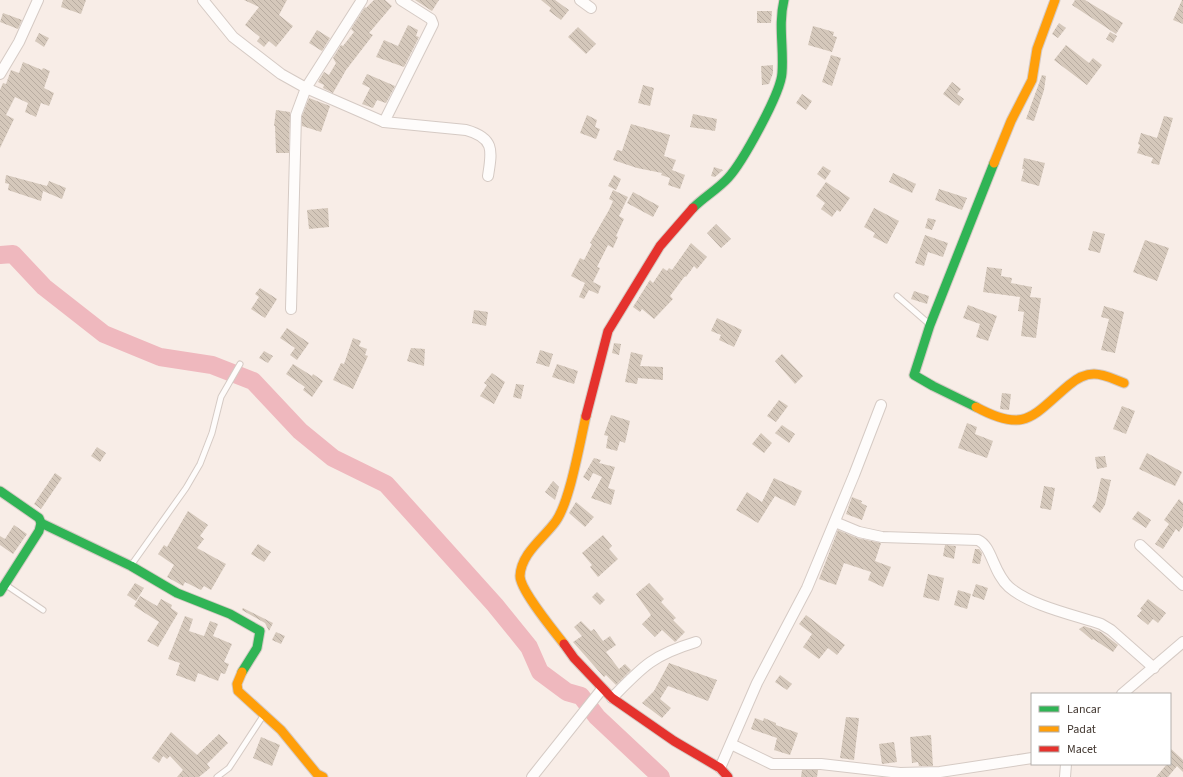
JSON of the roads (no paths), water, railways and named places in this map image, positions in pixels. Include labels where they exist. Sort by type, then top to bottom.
[{"type":"street","points":[[0,74],[19,42],[38,0]]},
{"type":"street","points":[[290,309],[295,121],[306,88],[362,0]]},
{"type":"street","points":[[384,122],[432,27],[430,19],[413,3],[401,0]]},
{"type":"street","points":[[580,0],[591,8]]},
{"type":"street","points":[[728,777],[720,768],[674,741],[612,698],[602,689],[574,658],[527,594],[520,577],[523,562],[557,520],[566,497],[608,331],[660,246],[695,206],[728,178],[742,161],[776,94],[782,74],[780,16],[784,0]]},
{"type":"street","points":[[1055,0],[1037,49],[1032,80],[1008,128],[930,325],[914,375],[926,384],[966,402],[996,418],[1016,421],[1038,414],[1061,391],[1084,376],[1093,374],[1124,383]]},
{"type":"street","points":[[206,1],[233,37],[281,74],[306,88],[384,122],[476,132],[483,137],[490,146],[491,158],[488,176]]},
{"type":"street","points":[[720,768],[757,683],[802,598],[881,405]]},
{"type":"street","points":[[0,491],[39,518],[41,523],[39,531],[2,588]]},
{"type":"street","points":[[834,522],[872,536],[978,540],[986,545],[1000,578],[1024,598],[1101,624],[1111,630],[1154,668]]},
{"type":"street","points":[[41,523],[131,566],[177,593],[230,614],[260,631],[259,646],[238,680],[238,691],[281,730],[317,774],[323,777]]},
{"type":"street","points":[[1140,545],[1183,586]]},
{"type":"street","points":[[612,698],[640,669],[651,661],[676,648],[696,642]]},
{"type":"street","points":[[1123,693],[1183,642]]},
{"type":"street","points":[[532,777],[602,689]]},
{"type":"street","points":[[731,744],[772,764],[820,764],[900,773],[940,772],[1031,758]]},
{"type":"street","points":[[1065,777],[1066,765]]},
{"type":"lane","points":[[897,296],[930,325]]},
{"type":"lane","points":[[131,566],[177,501],[200,464],[212,433],[221,397],[240,364]]},
{"type":"lane","points":[[2,588],[43,610]]},
{"type":"lane","points":[[217,777],[229,768],[264,713]]},
{"type":"waterway","points":[[0,255],[13,254],[44,287],[104,334],[160,357],[212,365],[253,381],[300,431],[333,458],[386,484],[495,605],[529,647],[540,672],[567,692],[581,696],[597,717],[661,777]]}]
